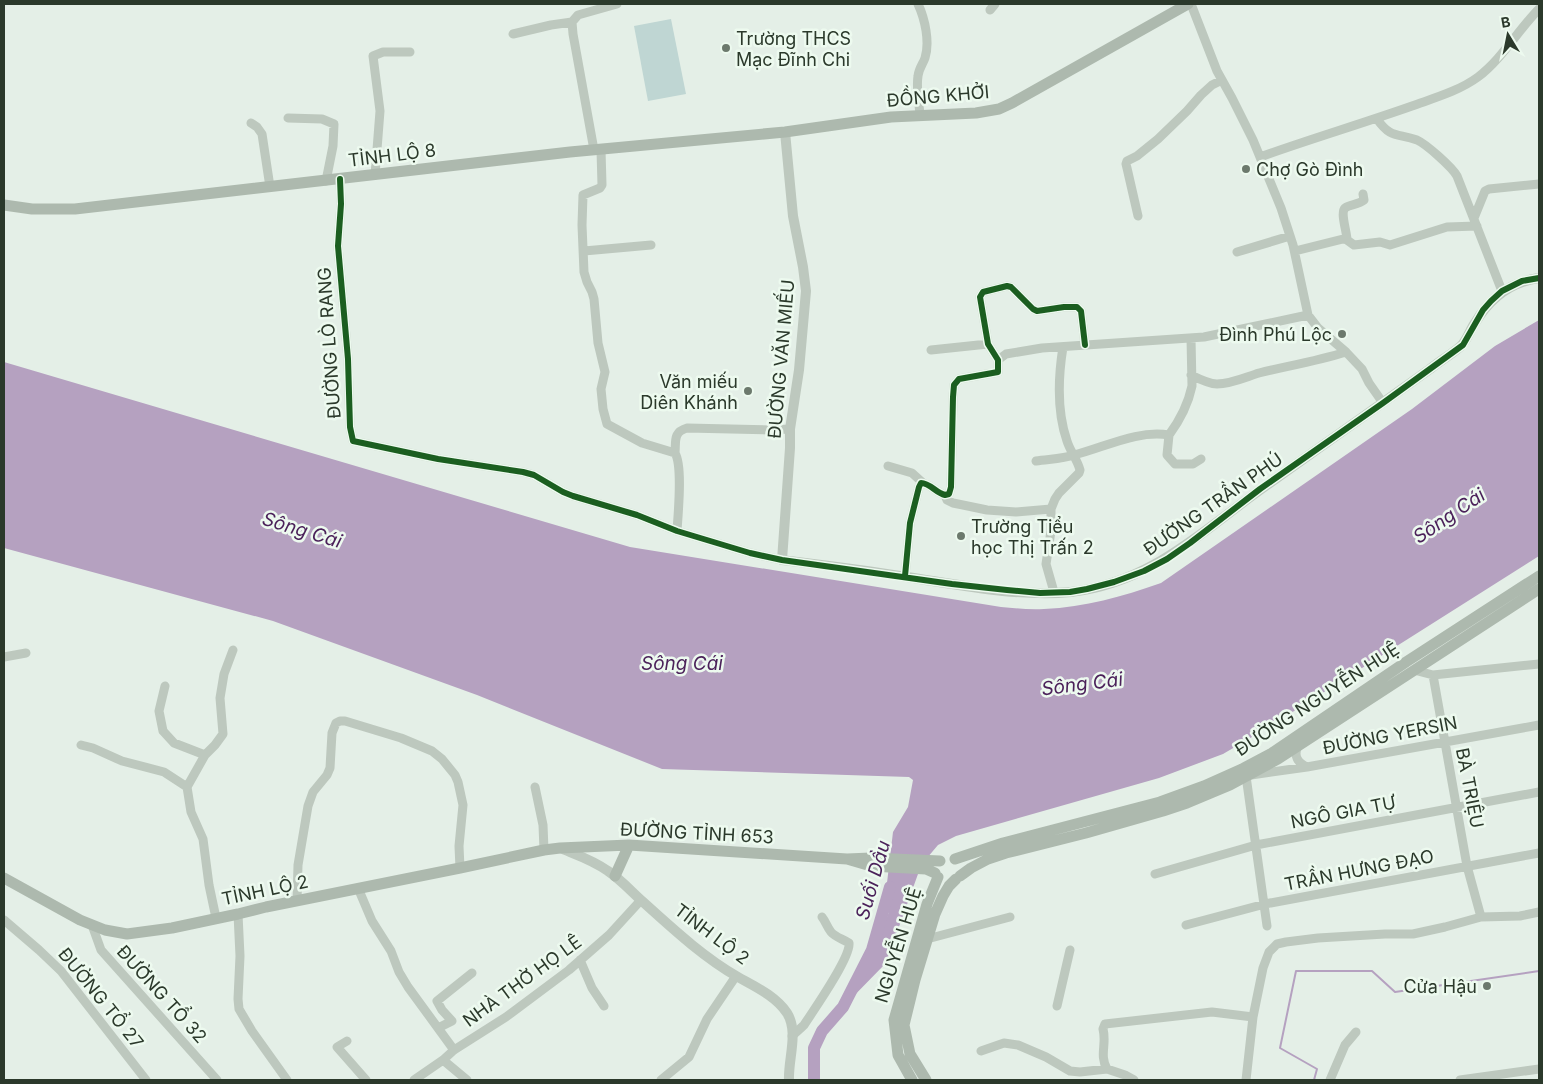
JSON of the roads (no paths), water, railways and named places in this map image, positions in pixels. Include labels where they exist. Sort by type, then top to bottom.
[{"type":"main road","name":"ĐỒNG KHỞI","points":[[785,132],[858,121],[920,115],[960,115],[999,109],[1190,4]]},
{"type":"main road","name":"TỈNH LỘ 8","points":[[4,205],[32,209],[74,209],[598,150],[785,132]]},
{"type":"main road","name":"ĐƯỜNG NGUYỄN HUỆ","points":[[1244,773],[1278,759],[1298,746],[1539,576]]},
{"type":"main road","name":"ĐƯỜNG NGUYỄN HUỆ","points":[[955,859],[1003,843],[1084,828],[1187,803],[1222,788],[1272,753],[1410,666],[1539,589]]},
{"type":"main road","name":"ĐƯỜNG NGUYỄN HUỆ","points":[[958,878],[971,868],[997,856],[1084,828]]},
{"type":"main road","name":"ĐƯỜNG TỈNH 653","points":[[544,850],[630,845],[871,862],[922,864],[940,861]]},
{"type":"main road","points":[[614,876],[630,845]]},
{"type":"main road","name":"TỈNH LỘ 2","points":[[5,881],[92,925],[105,930],[127,934],[172,928],[544,850]]},
{"type":"main road","points":[[955,859],[963,867],[958,878],[946,881],[937,875],[935,866],[940,861],[955,859]]},
{"type":"main road","name":"ĐƯỜNG TỈNH 653","points":[[922,864],[937,875]]},
{"type":"main road","name":"NGUYỄN HUỆ","points":[[926,1080],[910,1054],[904,1024],[910,978],[937,875]]},
{"type":"main road","name":"NGUYỄN HUỆ","points":[[912,1080],[898,1055],[894,1020],[910,978],[928,939],[935,914],[943,896],[949,886],[958,878]]},
{"type":"street","points":[[513,34],[572,22],[578,15],[616,4]]},
{"type":"street","points":[[918,4],[927,40],[925,59],[920,67],[917,79],[920,115]]},
{"type":"street","points":[[1190,4],[1222,80],[1260,157],[1281,208],[1295,251],[1308,315],[1362,369],[1383,403]]},
{"type":"street","points":[[1260,157],[1378,119],[1458,88],[1476,78],[1492,64],[1539,9]]},
{"type":"street","points":[[572,22],[598,150],[601,187],[582,198],[585,277],[594,299],[600,352],[605,372],[601,389],[603,409],[607,424],[642,443],[675,453]]},
{"type":"street","points":[[376,176],[380,111],[373,56],[383,52],[410,52]]},
{"type":"street","points":[[1138,216],[1126,164],[1158,139],[1212,85],[1222,80]]},
{"type":"street","points":[[288,118],[322,120],[334,124],[333,146],[326,180]]},
{"type":"street","points":[[1378,119],[1385,130],[1420,142],[1452,167],[1502,291]]},
{"type":"street","points":[[251,123],[262,134],[270,188]]},
{"type":"street","name":"ĐƯỜNG VĂN MIẾU","points":[[782,560],[790,429],[799,370],[806,291],[794,216],[785,132]]},
{"type":"street","name":"ĐƯỜNG LÒ RANG","points":[[340,179],[341,204],[338,246],[348,359],[350,427],[354,440],[438,459],[512,469],[534,475],[573,496],[637,515],[678,531]]},
{"type":"street","points":[[1475,222],[1485,191],[1539,184]]},
{"type":"street","points":[[1347,240],[1343,210],[1347,206],[1362,202],[1364,200],[1363,194]]},
{"type":"street","points":[[1295,251],[1347,240],[1354,245],[1380,242],[1390,244],[1447,227],[1475,222]]},
{"type":"street","points":[[1237,252],[1290,236]]},
{"type":"street","points":[[584,251],[651,245]]},
{"type":"street","name":"ĐƯỜNG TRẦN PHÚ","points":[[782,560],[952,584],[1040,593],[1070,592],[1114,582],[1144,570],[1190,543],[1260,489],[1463,345],[1483,310],[1502,291],[1522,282],[1539,278]]},
{"type":"street","points":[[945,495],[949,494],[951,487],[954,385],[959,379],[996,373],[999,369],[998,360],[988,344],[981,295],[983,292],[1007,286],[1011,287],[1037,311],[1074,306],[1079,308],[1085,345]]},
{"type":"street","points":[[998,360],[1006,354],[1042,348],[1191,338],[1308,315]]},
{"type":"street","points":[[1191,338],[1192,386],[1181,418],[1169,435],[1167,455],[1175,464],[1193,464],[1201,459]]},
{"type":"street","points":[[931,350],[988,344]]},
{"type":"street","points":[[1054,592],[1046,564],[1051,531],[1051,509],[1060,493],[1079,473],[1079,465],[1073,456],[1067,440],[1060,408],[1063,347]]},
{"type":"street","points":[[1191,375],[1212,383],[1226,383],[1258,373],[1314,362],[1346,352]]},
{"type":"street","points":[[782,560],[750,553],[678,531],[679,467],[675,453],[678,433],[687,428],[790,429]]},
{"type":"street","points":[[1036,461],[1073,456],[1133,436],[1150,433],[1169,435]]},
{"type":"street","points":[[888,466],[912,473],[923,483],[945,495],[947,500],[953,503],[987,510],[1016,512],[1051,509]]},
{"type":"street","points":[[905,576],[910,523],[919,486],[923,483]]},
{"type":"street","points":[[216,918],[209,885],[203,839],[191,812],[186,792],[205,755],[215,746],[223,734],[220,698],[224,674],[233,650]]},
{"type":"street","points":[[4,657],[26,653]]},
{"type":"street","points":[[1410,666],[1434,675],[1539,664]]},
{"type":"street","name":"BÀ TRIỆU","points":[[1434,675],[1444,741],[1468,866],[1481,917]]},
{"type":"street","points":[[165,686],[159,711],[163,731],[174,743],[205,755]]},
{"type":"street","points":[[297,901],[298,865],[308,806],[313,792],[327,775],[330,768],[332,734],[336,722],[340,721],[401,738],[432,751],[442,759],[458,782],[463,805],[459,846],[460,868]]},
{"type":"street","name":"ĐƯỜNG YERSIN","points":[[1244,773],[1307,767],[1539,725]]},
{"type":"street","points":[[81,745],[93,748],[122,761],[164,772],[187,787]]},
{"type":"street","points":[[1298,746],[1296,751],[1298,761],[1307,767]]},
{"type":"street","points":[[1244,773],[1267,926]]},
{"type":"street","points":[[535,787],[543,825],[544,850]]},
{"type":"street","name":"NGÔ GIA TỰ","points":[[1155,874],[1256,845],[1539,792]]},
{"type":"street","name":"TỈNH LỘ 2","points":[[560,848],[592,860],[614,876],[691,944],[781,1006],[787,1013],[791,1024],[789,1080]]},
{"type":"street","name":"TRẦN HƯNG ĐẠO","points":[[1186,925],[1265,904],[1539,853]]},
{"type":"street","points":[[358,888],[372,921],[391,951],[408,988],[454,1050]]},
{"type":"street","name":"NHÀ THỜ HỌ LÊ","points":[[414,1080],[454,1050],[506,1017],[569,970],[609,935],[641,900]]},
{"type":"street","points":[[1246,1080],[1254,1017],[1263,968],[1269,952],[1277,944],[1362,935],[1412,934],[1481,917],[1520,916],[1539,912]]},
{"type":"street","points":[[238,914],[240,956],[238,999],[240,1009],[244,1019],[261,1045],[288,1080]]},
{"type":"street","points":[[792,1036],[802,1026],[827,990],[850,946],[849,943],[837,937],[829,930],[827,923],[822,917]]},
{"type":"street","points":[[928,939],[1010,917]]},
{"type":"street","name":"ĐƯỜNG TỔ 27","points":[[4,920],[61,971],[146,1080]]},
{"type":"street","name":"ĐƯỜNG TỔ 32","points":[[92,925],[102,950],[217,1080]]},
{"type":"street","points":[[1057,1006],[1070,950]]},
{"type":"street","points":[[580,960],[592,988],[604,1006]]},
{"type":"street","points":[[438,1028],[452,1021],[437,1001],[472,973]]},
{"type":"street","points":[[661,1080],[689,1057],[707,1019],[736,976]]},
{"type":"street","points":[[1108,1069],[1103,1058],[1105,1040],[1103,1029],[1105,1024],[1212,1012],[1254,1017]]},
{"type":"street","points":[[1330,1080],[1344,1045],[1356,1032]]},
{"type":"street","points":[[347,1041],[337,1047],[366,1080]]},
{"type":"street","points":[[981,1050],[1009,1043],[1030,1049],[1070,1071],[1080,1072],[1108,1069],[1134,1080]]},
{"type":"street","points":[[443,1060],[467,1080]]},
{"type":"street","points":[[1460,1080],[1539,1069]]},
{"type":"water","name":"Sông Cái","points":[[1539,320],[1539,556],[1269,727],[1223,754],[1159,778],[956,836],[938,845],[927,858],[918,874],[886,963],[843,1007],[872,954],[889,912],[885,900],[893,832],[908,807],[913,780],[909,777],[662,769],[477,695],[273,621],[4,548],[4,362],[630,547],[1001,607],[1038,609],[1089,604],[1161,583],[1412,409],[1495,346]]},
{"type":"waterway","name":"Suối Dầu","points":[[814,1080],[814,1048],[822,1031],[843,1007],[872,950],[890,887]]},
{"type":"waterway","points":[[1314,1080],[1317,1069],[1280,1048],[1296,971],[1372,971],[1395,992],[1539,971]]},
{"type":"place","name":"Trường THCS Mạc Đĩnh Chi","points":[[726,48]]},
{"type":"place","name":"Chợ Gò Đình","points":[[1246,169]]},
{"type":"place","name":"Đình Phú Lộc","points":[[1342,334]]},
{"type":"place","name":"Văn miếu Diên Khánh","points":[[748,391]]},
{"type":"place","name":"Trường Tiểu học Thị Trấn 2","points":[[961,536]]},
{"type":"place","name":"Cửa Hậu","points":[[1487,986]]}]
